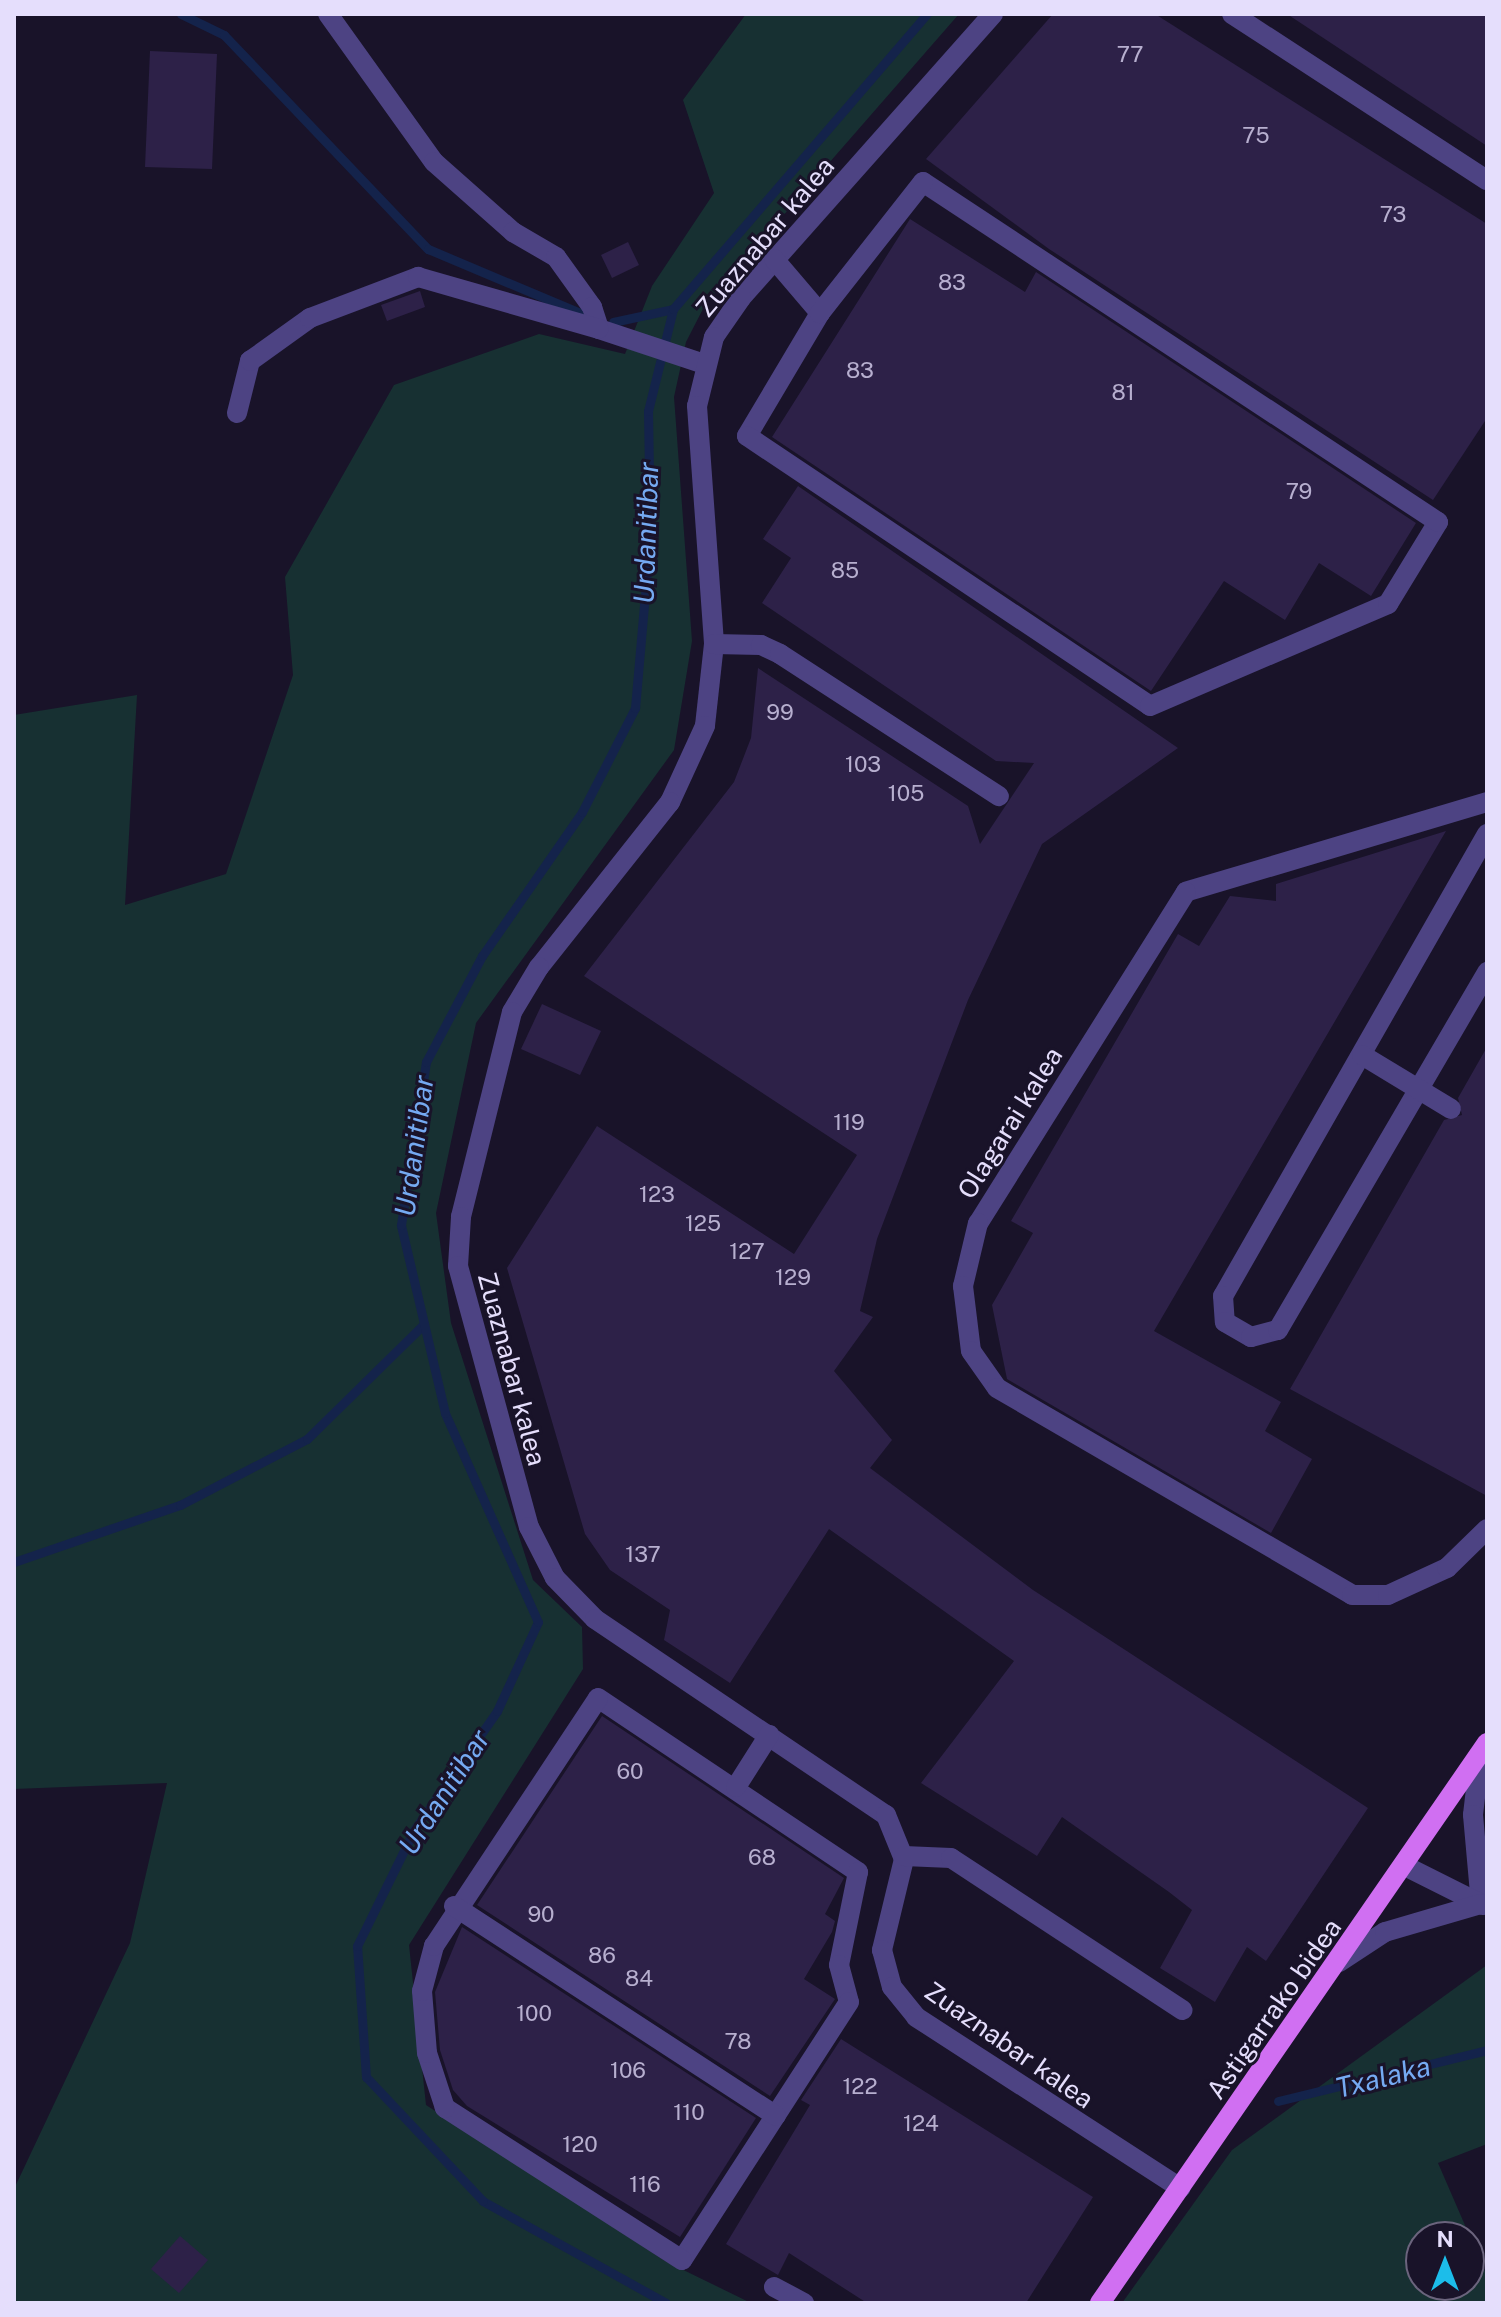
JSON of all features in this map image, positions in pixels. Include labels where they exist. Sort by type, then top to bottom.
[{"type":"main road","name":"Astigarrako bidea","points":[[1100,2303],[1339,1962],[1483,1749]]},
{"type":"street","points":[[328,14],[434,162],[513,232],[556,257],[592,307],[599,329]]},
{"type":"street","name":"Zuaznabar kalea","points":[[993,14],[726,317],[704,364],[697,406],[714,644],[705,726],[684,778],[539,967],[506,1026],[461,1217],[458,1266],[529,1527],[555,1578],[595,1619],[764,1743],[874,1804],[895,1828],[904,1866],[884,1930],[885,1969],[916,2017],[1180,2188]]},
{"type":"street","points":[[1232,14],[1487,180]]},
{"type":"street","points":[[923,182],[1438,522],[1388,604],[1150,706],[747,436],[820,313],[923,182]]},
{"type":"street","points":[[774,259],[820,313]]},
{"type":"street","points":[[237,413],[250,361],[310,318],[418,277],[599,329],[704,364]]},
{"type":"street","points":[[714,644],[761,645],[780,654],[999,796]]},
{"type":"street","name":"Olagarai kalea","points":[[1487,802],[1186,892],[978,1223],[963,1286],[971,1351],[997,1388],[1352,1595],[1388,1595],[1447,1568],[1487,1529]]},
{"type":"street","points":[[1487,834],[1223,1296],[1225,1322],[1251,1337],[1278,1330],[1487,972]]},
{"type":"street","points":[[1362,1055],[1451,1109]]},
{"type":"street","points":[[598,1698],[736,1787],[858,1872],[839,1965],[849,2002],[682,2260],[485,2138],[445,2108],[427,2053],[422,1991],[454,1906],[598,1698]]},
{"type":"street","points":[[736,1787],[764,1743]]},
{"type":"street","points":[[1483,1749],[1473,1815],[1484,1905]]},
{"type":"street","points":[[904,1866],[951,1858],[1182,2010]]},
{"type":"street","points":[[1405,1866],[1484,1905]]},
{"type":"street","points":[[1339,1962],[1385,1932],[1484,1905]]},
{"type":"street","points":[[454,1906],[776,2116]]},
{"type":"street","points":[[774,2287],[804,2303]]},
{"type":"green space","points":[[746,14],[959,14],[705,305],[686,342],[674,397],[692,641],[674,750],[476,1023],[436,1213],[451,1323],[533,1580],[582,1627],[583,1669],[409,1945],[426,2105],[665,2261],[751,2303],[14,2303],[14,2189],[130,1943],[167,1783],[14,1789],[14,715],[137,695],[125,905],[226,874],[293,675],[285,577],[394,385],[539,334],[625,354],[652,286],[714,193],[683,100]]},
{"type":"green space","points":[[1487,1965],[1487,2144],[1438,2163],[1463,2221],[1405,2221],[1405,2301],[1485,2301],[1485,2271],[1487,2303],[1122,2303],[1232,2150]]},
{"type":"building","points":[[1053,14],[1155,14],[1487,224],[1487,418],[1433,500],[1049,249],[926,159]]},
{"type":"building","points":[[1287,14],[1487,14],[1487,146]]},
{"type":"building","points":[[150,51],[217,54],[212,169],[145,167]]},
{"type":"building","points":[[910,219],[1025,292],[1036,272],[1416,523],[1371,596],[1319,563],[1285,620],[1224,581],[1151,691],[772,437]]},
{"type":"building","points":[[628,242],[639,265],[612,278],[601,255]]},
{"type":"building","points":[[420,291],[425,307],[387,321],[381,305]]},
{"type":"building","points":[[798,486],[1178,748],[1042,844],[968,1000],[877,1239],[860,1311],[873,1317],[834,1371],[892,1440],[870,1468],[1033,1590],[1368,1808],[1266,1961],[1247,1947],[1215,2002],[1160,1968],[1192,1910],[1169,1892],[1062,1817],[1037,1856],[921,1783],[1014,1661],[829,1529],[730,1683],[664,1640],[670,1610],[610,1570],[585,1534],[507,1268],[597,1126],[794,1254],[857,1155],[584,976],[734,782],[751,738],[758,668],[968,806],[980,844],[1034,763],[996,761],[762,603],[791,558],[763,539]]},
{"type":"building","points":[[1446,831],[1154,1331],[1281,1402],[1265,1431],[1312,1459],[1271,1533],[1007,1379],[992,1305],[1033,1233],[1011,1221],[1178,934],[1199,946],[1230,896],[1276,901],[1276,884]]},
{"type":"building","points":[[542,1004],[601,1031],[580,1075],[521,1049]]},
{"type":"building","points":[[1487,1047],[1487,1496],[1290,1389],[1444,1120],[1462,1115],[1458,1098]]},
{"type":"building","points":[[602,1716],[844,1878],[825,1914],[835,1921],[832,1932],[804,1979],[835,1999],[770,2096],[477,1905]]},
{"type":"building","points":[[462,1927],[756,2118],[680,2237],[467,2106],[453,2090],[440,2050],[435,1992]]},
{"type":"building","points":[[841,2039],[1093,2197],[1026,2303],[867,2303],[789,2253],[778,2275],[726,2244],[810,2105],[801,2100]]},
{"type":"building","points":[[180,2236],[208,2260],[179,2293],[151,2269]]},
{"type":"waterway","points":[[181,14],[224,35],[428,249],[580,313]]},
{"type":"waterway","name":"Urdanitibar","points":[[666,2303],[483,2201],[366,2077],[357,1946],[414,1830],[497,1711],[538,1622],[445,1413],[401,1225],[426,1062],[482,956],[582,812],[635,708],[650,538],[648,411],[673,309],[927,14]]},
{"type":"waterway","points":[[613,322],[673,309]]},
{"type":"waterway","points":[[14,1562],[180,1505],[307,1439],[424,1324]]},
{"type":"waterway","name":"Txalaka","points":[[1278,2101],[1487,2050]]}]
